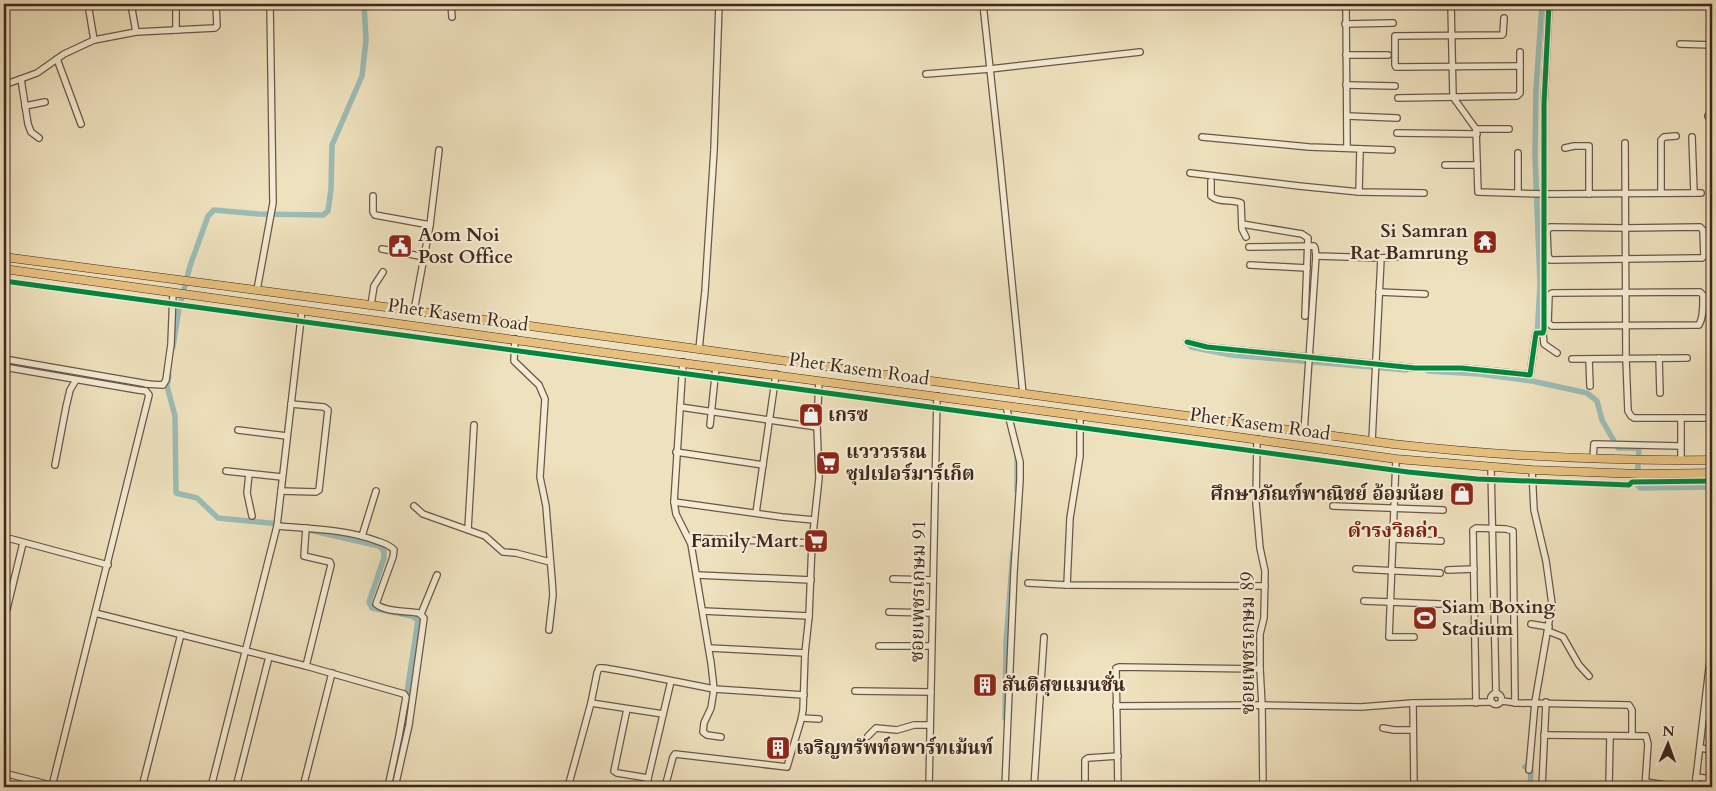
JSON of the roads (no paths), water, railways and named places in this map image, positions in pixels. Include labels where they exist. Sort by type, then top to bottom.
[{"type":"main road","name":"Phet Kasem Road","points":[[4,257],[699,349],[1372,442],[1516,455],[1593,459],[1712,460]]},
{"type":"main road","name":"Phet Kasem Road","points":[[4,269],[1396,459],[1532,470],[1712,473]]},
{"type":"main road","points":[[1434,448],[1434,463]]},
{"type":"main road","points":[[1491,453],[1491,468]]},
{"type":"main road","points":[[1515,469],[1516,455]]},
{"type":"street","points":[[88,4],[94,40]]},
{"type":"street","points":[[131,4],[136,32]]},
{"type":"street","points":[[176,4],[176,30]]},
{"type":"street","points":[[4,85],[37,73],[74,48],[94,40],[136,32],[216,28],[216,4]]},
{"type":"street","points":[[257,290],[271,214],[273,189],[270,117],[270,4]]},
{"type":"street","points":[[451,4],[452,17]]},
{"type":"street","points":[[699,349],[705,290],[714,150],[719,4]]},
{"type":"street","points":[[983,4],[1023,394]]},
{"type":"street","points":[[1346,4],[1347,148]]},
{"type":"street","points":[[1396,4],[1398,6],[1504,5]]},
{"type":"street","points":[[1451,4],[1453,97],[1476,131],[1478,192],[1535,194],[1701,193]]},
{"type":"street","points":[[1187,342],[1207,347],[1309,360],[1375,366],[1530,374],[1540,333],[1545,261],[1543,194],[1544,94],[1549,4]]},
{"type":"street","points":[[1504,18],[1502,35],[1395,36],[1394,52],[1396,67],[1520,66]]},
{"type":"street","points":[[1345,24],[1393,23]]},
{"type":"street","points":[[1680,44],[1712,45]]},
{"type":"street","points":[[926,74],[990,69],[1140,52]]},
{"type":"street","points":[[1398,98],[1518,96],[1520,93],[1520,52]]},
{"type":"street","points":[[1346,54],[1388,55]]},
{"type":"street","points":[[57,59],[80,124]]},
{"type":"street","points":[[21,79],[31,132],[39,138]]},
{"type":"street","points":[[1346,86],[1395,86]]},
{"type":"street","points":[[25,106],[45,102]]},
{"type":"street","points":[[1347,116],[1397,118]]},
{"type":"street","points":[[1398,133],[1509,129]]},
{"type":"street","points":[[1661,193],[1661,140],[1664,137],[1676,136]]},
{"type":"street","points":[[1202,137],[1309,146],[1392,150]]},
{"type":"street","points":[[1692,137],[1694,193]]},
{"type":"street","points":[[1625,143],[1626,359],[1630,416],[1634,418],[1712,418]]},
{"type":"street","points":[[1565,148],[1588,146],[1590,194]]},
{"type":"street","points":[[1359,192],[1360,149]]},
{"type":"street","points":[[414,311],[430,225],[439,150]]},
{"type":"street","points":[[1518,153],[1518,193]]},
{"type":"street","points":[[1445,166],[1477,165]]},
{"type":"street","points":[[1190,173],[1359,192],[1424,193]]},
{"type":"street","points":[[1211,181],[1211,196],[1213,199],[1241,203],[1242,224],[1246,236]]},
{"type":"street","points":[[373,196],[373,212],[375,215],[430,225]]},
{"type":"street","points":[[1242,224],[1305,235],[1308,239],[1305,316]]},
{"type":"street","points":[[1550,227],[1700,227],[1703,230],[1704,253],[1702,258],[1625,260],[1550,260],[1547,231],[1550,227]]},
{"type":"street","points":[[1249,247],[1309,246],[1316,248],[1304,432]]},
{"type":"street","points":[[382,249],[425,256]]},
{"type":"street","points":[[1316,256],[1381,258],[1418,255]]},
{"type":"street","points":[[1372,442],[1381,258]]},
{"type":"street","points":[[1250,265],[1308,268]]},
{"type":"street","points":[[371,306],[374,286],[383,272]]},
{"type":"street","points":[[1379,292],[1425,294]]},
{"type":"street","points":[[1700,292],[1703,295],[1701,322],[1699,324],[1626,326],[1552,326],[1548,323],[1549,295],[1552,293],[1700,292]]},
{"type":"street","points":[[4,359],[147,384],[163,385],[166,380],[180,294]]},
{"type":"street","points":[[211,787],[277,524],[302,310]]},
{"type":"street","points":[[1540,333],[1544,344],[1557,353]]},
{"type":"street","points":[[514,339],[514,361],[539,385],[545,398],[540,477],[546,506],[553,595],[549,630]]},
{"type":"street","points":[[1660,358],[1660,393]]},
{"type":"street","points":[[1572,359],[1687,358]]},
{"type":"street","points":[[1589,359],[1590,386]]},
{"type":"street","points":[[683,362],[674,502],[676,514],[690,538],[709,648],[714,690],[711,708],[704,722],[703,732],[707,735],[721,737]]},
{"type":"street","points":[[710,425],[716,366]]},
{"type":"street","points":[[4,367],[138,389],[148,392],[149,398],[95,613],[55,787],[4,773]]},
{"type":"street","points":[[756,513],[776,374]]},
{"type":"street","points":[[55,465],[70,390],[76,380]]},
{"type":"street","points":[[665,787],[675,754],[787,767],[802,718],[804,695],[804,654],[809,616],[812,543],[819,478],[817,427],[819,381]]},
{"type":"street","points":[[138,389],[147,384]]},
{"type":"street","name":"ซอยเพชรเกษม 91","points":[[929,787],[937,396]]},
{"type":"street","points":[[281,492],[318,492],[319,490],[328,410],[324,407],[291,404]]},
{"type":"street","points":[[1005,787],[1013,589],[1020,480],[1019,456],[1006,406]]},
{"type":"street","points":[[680,407],[817,427]]},
{"type":"street","points":[[1067,585],[1070,518],[1080,456],[1080,415]]},
{"type":"street","points":[[1681,418],[1681,460]]},
{"type":"street","points":[[468,530],[474,425]]},
{"type":"street","points":[[238,430],[288,436]]},
{"type":"street","name":"ซอยเพชรเกษม 89","points":[[1257,440],[1256,503],[1260,548],[1265,571],[1264,618],[1260,634],[1263,787]]},
{"type":"street","points":[[1593,459],[1594,444],[1680,446]]},
{"type":"street","points":[[676,452],[763,464]]},
{"type":"street","points":[[1396,459],[1389,637],[1414,637]]},
{"type":"street","points":[[1491,468],[1496,694]]},
{"type":"street","points":[[1529,770],[1535,702],[1552,604],[1546,561],[1534,510],[1532,470]]},
{"type":"street","points":[[226,472],[282,477]]},
{"type":"street","points":[[249,474],[247,493],[252,516]]},
{"type":"street","points":[[362,536],[376,491]]},
{"type":"street","points":[[674,502],[814,520]]},
{"type":"street","points":[[414,506],[423,514],[490,539],[502,552],[516,553],[550,562]]},
{"type":"street","points":[[1333,506],[1443,510]]},
{"type":"street","points":[[277,524],[343,531],[388,545],[394,550],[393,557],[376,599],[376,604],[379,607],[421,614]]},
{"type":"street","points":[[306,528],[304,556],[331,564],[306,666]]},
{"type":"street","points":[[1476,703],[1473,530],[1476,528],[1513,531],[1515,703]]},
{"type":"street","points":[[4,538],[108,565]]},
{"type":"street","points":[[690,538],[812,543]]},
{"type":"street","points":[[1393,539],[1441,541]]},
{"type":"street","points":[[4,621],[23,542]]},
{"type":"street","points":[[1356,569],[1440,573]]},
{"type":"street","points":[[1448,570],[1474,569]]},
{"type":"street","points":[[395,787],[409,726],[424,621],[421,614],[437,575]]},
{"type":"street","points":[[697,575],[811,580]]},
{"type":"street","points":[[892,579],[933,580]]},
{"type":"street","points":[[1028,583],[1067,585],[1265,586]]},
{"type":"street","points":[[1364,601],[1440,604]]},
{"type":"street","points":[[703,612],[809,616]]},
{"type":"street","points":[[889,612],[932,613]]},
{"type":"street","points":[[95,613],[306,666],[398,691],[406,695],[388,787]]},
{"type":"street","points":[[1531,624],[1549,629],[1563,637],[1579,665],[1589,676]]},
{"type":"street","points":[[142,787],[181,634]]},
{"type":"street","points":[[1034,787],[1044,638]]},
{"type":"street","points":[[1695,787],[1712,643]]},
{"type":"street","points":[[879,646],[931,646]]},
{"type":"street","points":[[709,648],[804,654]]},
{"type":"street","points":[[236,787],[268,657]]},
{"type":"street","points":[[1118,787],[1117,667],[1260,669]]},
{"type":"street","points":[[568,787],[599,668],[714,690],[804,695]]},
{"type":"street","points":[[303,787],[332,673]]},
{"type":"street","points":[[646,787],[671,681]]},
{"type":"street","points":[[854,691],[931,692]]},
{"type":"street","points":[[1496,694],[1501,696],[1502,701]]},
{"type":"street","points":[[1492,702],[1491,698],[1496,694]]},
{"type":"street","points":[[1116,706],[1262,705],[1360,707],[1413,703],[1492,702],[1497,704],[1502,701],[1515,703],[1546,702],[1629,705],[1632,710],[1632,736]]},
{"type":"street","points":[[1542,787],[1546,702]]},
{"type":"street","points":[[591,703],[663,714]]},
{"type":"street","points":[[1413,703],[1414,787]]},
{"type":"street","points":[[627,709],[614,771],[648,778]]},
{"type":"street","points":[[802,718],[819,719]]},
{"type":"street","points":[[868,736],[876,728],[897,730],[914,725],[930,725]]},
{"type":"street","points":[[1383,728],[1413,730]]},
{"type":"street","points":[[1544,735],[1647,737],[1645,785],[1679,787]]},
{"type":"street","points":[[1609,787],[1610,736]]},
{"type":"street","points":[[1700,748],[1712,750]]},
{"type":"street","points":[[1085,787],[1084,760],[1088,758],[1118,756]]},
{"type":"street","points":[[1696,777],[1712,779]]},
{"type":"waterway","points":[[173,347],[179,308],[190,266],[208,216],[214,210],[259,214],[323,215],[328,211],[331,189],[332,145],[362,76],[366,40],[364,4]]},
{"type":"waterway","points":[[1537,337],[1540,285],[1535,154],[1536,89],[1542,4]]},
{"type":"waterway","points":[[1191,347],[1231,355],[1406,370]]},
{"type":"waterway","points":[[4,362],[113,381]]},
{"type":"waterway","points":[[1428,371],[1479,374],[1532,381],[1587,393],[1597,401],[1602,420],[1618,448],[1639,448],[1637,484],[1640,488],[1712,487]]},
{"type":"waterway","points":[[169,376],[167,386],[175,416],[176,493],[197,498],[218,518],[280,524]]},
{"type":"waterway","points":[[1017,455],[1017,491]]},
{"type":"waterway","points":[[309,530],[379,546],[384,551],[384,558],[369,602],[372,608],[412,616],[418,620],[406,699]]},
{"type":"waterway","points":[[1005,718],[1006,642],[1013,552]]},
{"type":"waterway","points":[[1525,767],[1531,771],[1530,787]]},
{"type":"place","name":"Si Samran Rat Bamrung","points":[[1485,242]]},
{"type":"place","name":"Aom Noi Post Office","points":[[400,246]]},
{"type":"place","name":"เกรซ","points":[[811,415]]},
{"type":"place","name":"แวววรรณ ซุปเปอร์มาร์เก็ต","points":[[828,463]]},
{"type":"place","name":"ศึกษาภัณฑ์พาณิชย์ อ้อมน้อย","points":[[1462,494]]},
{"type":"place","name":"Family Mart","points":[[816,541]]},
{"type":"place","name":"Siam Boxing Stadium","points":[[1425,618]]},
{"type":"place","name":"สันติสุขแมนชั่น","points":[[985,685]]},
{"type":"place","name":"เจริญทรัพท์อพาร์ทเม้นท์","points":[[778,748]]},
{"type":"district","name":"ดำรงวิลล่า","points":[[1393,530]]}]
